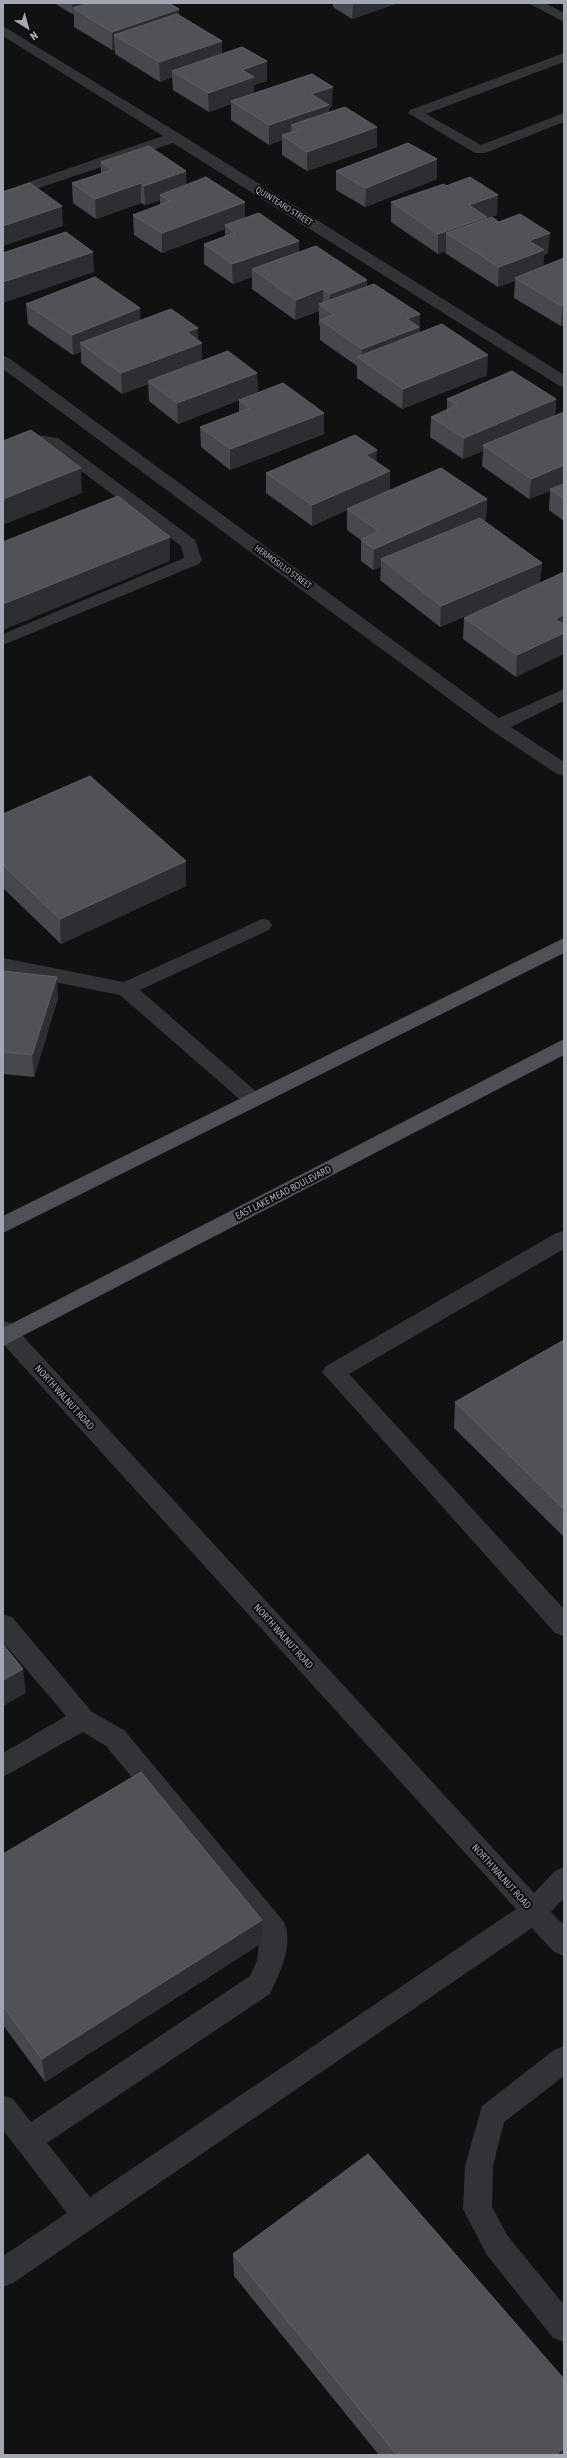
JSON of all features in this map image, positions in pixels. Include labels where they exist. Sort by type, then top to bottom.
[{"type":"main road","points":[[3,1225],[252,1099],[564,946]]},
{"type":"main road","name":"EAST LAKE MEAD BOULEVARD","points":[[5,1334],[564,1046]]},
{"type":"street","points":[[535,3],[564,18]]},
{"type":"street","name":"QUINTEARO STREET","points":[[3,30],[564,382]]},
{"type":"street","points":[[564,57],[415,113],[480,150],[564,118]]},
{"type":"street","points":[[3,196],[175,137]]},
{"type":"street","name":"HERMOSILLO STREET","points":[[3,361],[498,726],[564,770]]},
{"type":"street","points":[[3,449],[29,439],[52,441],[189,544],[193,560],[3,640]]},
{"type":"street","points":[[498,726],[564,694]]},
{"type":"street","points":[[126,989],[262,925]]},
{"type":"street","points":[[3,965],[126,989],[252,1099]]},
{"type":"street","points":[[564,1239],[334,1372],[564,1626]]},
{"type":"street","name":"NORTH WALNUT ROAD","points":[[5,1334],[564,1944]]},
{"type":"street","points":[[3,1624],[83,1719],[115,1738],[274,1930],[271,1961],[260,1985],[27,2140]]},
{"type":"street","points":[[3,1766],[83,1719]]},
{"type":"street","points":[[3,2272],[535,1911],[564,1879]]},
{"type":"street","points":[[564,2059],[492,2115],[479,2166],[477,2209],[498,2245],[564,2328]]},
{"type":"street","points":[[3,2108],[87,2216]]},
{"type":"building","points":[[90,3],[169,3],[179,9],[112,32],[73,8]]},
{"type":"building","points":[[177,14],[222,41],[159,62],[114,35]]},
{"type":"building","points":[[242,47],[267,61],[242,70],[254,77],[208,93],[172,71]]},
{"type":"building","points":[[312,74],[333,87],[311,94],[329,105],[269,125],[231,101]]},
{"type":"building","points":[[345,107],[377,127],[307,152],[282,135],[299,130],[291,125]]},
{"type":"building","points":[[408,143],[437,159],[366,188],[336,171]]},
{"type":"building","points":[[149,146],[186,171],[144,186],[141,183],[95,199],[72,183],[112,170],[101,162]]},
{"type":"building","points":[[206,177],[245,202],[162,233],[133,215],[170,201],[160,195]]},
{"type":"building","points":[[470,177],[498,195],[469,205],[487,217],[438,234],[391,202],[444,184],[446,186]]},
{"type":"building","points":[[30,183],[62,206],[3,226],[3,192]]},
{"type":"building","points":[[259,213],[299,241],[232,264],[204,244],[235,233],[225,225]]},
{"type":"building","points":[[520,214],[550,233],[529,241],[544,250],[499,267],[446,233],[492,217],[499,222]]},
{"type":"building","points":[[66,232],[93,252],[3,282],[3,253]]},
{"type":"building","points":[[316,246],[367,280],[330,294],[323,289],[296,300],[252,269]]},
{"type":"building","points":[[564,258],[564,305],[562,306],[515,278]]},
{"type":"building","points":[[95,277],[140,308],[72,335],[26,304]]},
{"type":"building","points":[[374,284],[420,314],[407,319],[419,327],[362,349],[320,320],[334,315],[319,304]]},
{"type":"building","points":[[171,309],[198,328],[187,332],[202,343],[121,373],[80,343]]},
{"type":"building","points":[[442,324],[488,355],[403,389],[357,357]]},
{"type":"building","points":[[228,351],[257,373],[177,403],[148,381]]},
{"type":"building","points":[[512,371],[556,399],[464,438],[431,417],[457,405],[447,399]]},
{"type":"building","points":[[283,383],[324,413],[230,449],[200,427],[250,408],[239,400]]},
{"type":"building","points":[[564,412],[564,465],[531,479],[483,445]]},
{"type":"building","points":[[31,430],[81,468],[3,499],[3,441]]},
{"type":"building","points":[[355,435],[377,450],[366,455],[390,471],[312,505],[266,473]]},
{"type":"building","points":[[441,468],[487,499],[374,549],[361,540],[379,531],[347,509]]},
{"type":"building","points":[[564,484],[564,499],[550,489]]},
{"type":"building","points":[[118,496],[170,537],[3,604],[3,542]]},
{"type":"building","points":[[480,518],[542,563],[441,606],[381,559]]},
{"type":"building","points":[[564,572],[564,615],[555,619],[564,624],[564,633],[517,655],[464,618]]},
{"type":"building","points":[[90,776],[186,861],[60,919],[3,865],[3,814]]},
{"type":"building","points":[[3,971],[57,977],[32,1055],[3,1052]]},
{"type":"building","points":[[564,1340],[564,1509],[455,1402]]},
{"type":"building","points":[[3,1644],[23,1669],[3,1680]]},
{"type":"building","points":[[141,1772],[262,1920],[42,2059],[3,2006],[3,1854]]},
{"type":"building","points":[[368,2154],[564,2379],[564,2448],[556,2455],[397,2455],[233,2254]]}]
